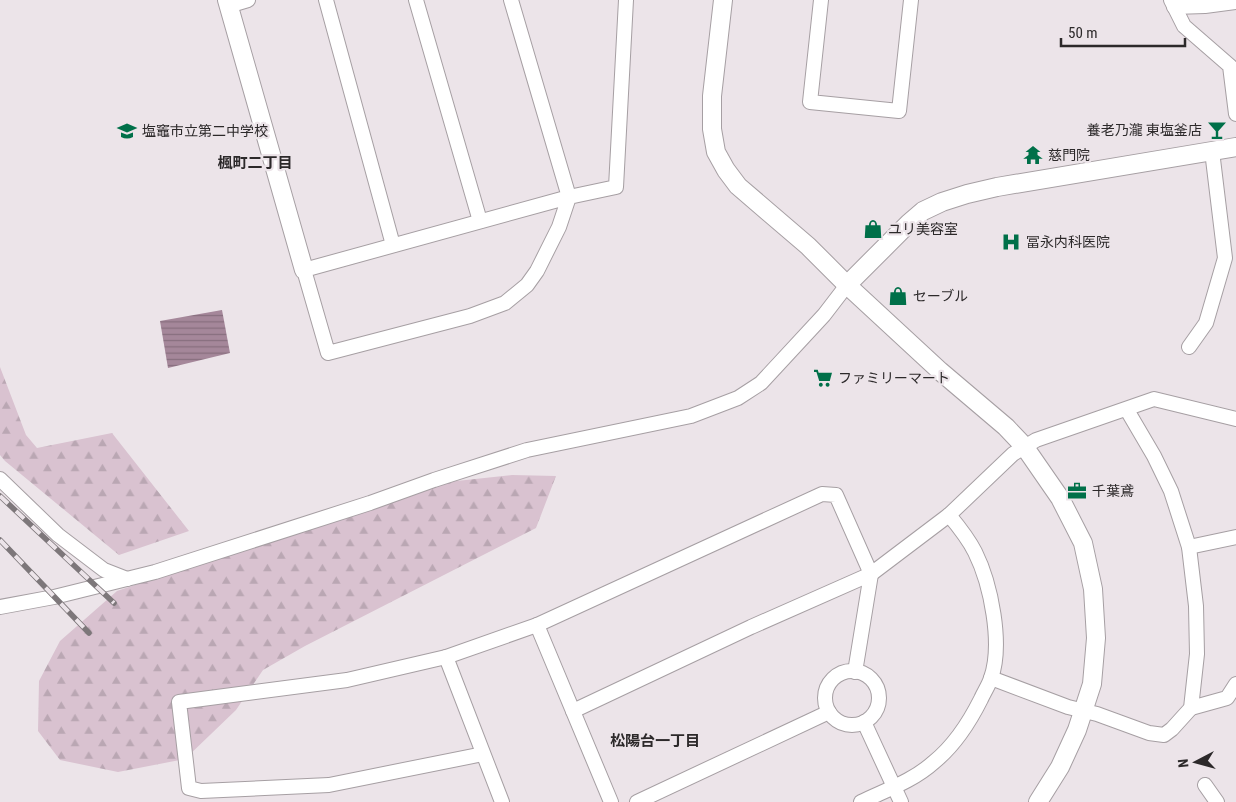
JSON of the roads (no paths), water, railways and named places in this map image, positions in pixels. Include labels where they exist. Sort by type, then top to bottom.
[{"type":"street","points":[[248,0],[228,3],[328,353],[470,316],[505,303],[527,285],[559,227],[569,197],[511,0]]},
{"type":"street","points":[[326,0],[393,245]]},
{"type":"street","points":[[416,0],[480,221]]},
{"type":"street","points":[[304,270],[569,197],[616,187],[626,0]]},
{"type":"street","points":[[723,0],[712,96],[712,129],[716,152],[726,170],[738,186],[808,246],[846,285],[940,371],[1006,427],[1024,446],[1060,498],[1083,543],[1093,589],[1096,638],[1092,684],[1077,730],[1060,766],[1038,802]]},
{"type":"street","points":[[821,0],[810,102],[899,111],[911,0]]},
{"type":"street","points":[[1172,3],[1205,6],[1236,2]]},
{"type":"street","points":[[1172,3],[1184,26],[1230,66],[1236,114]]},
{"type":"street","points":[[0,607],[54,597],[155,572],[527,450],[691,416],[714,408],[738,398],[760,384],[824,315],[846,285],[923,211],[942,202],[997,187],[1236,147]]},
{"type":"street","points":[[1189,347],[1206,323],[1224,258],[1212,151]]},
{"type":"street","points":[[572,711],[751,627],[871,574],[949,515],[1012,454],[1036,440],[1127,410],[1154,399],[1236,419]]},
{"type":"street","points":[[1127,410],[1158,465],[1170,491],[1189,547],[1196,606],[1197,654],[1191,708]]},
{"type":"street","points":[[0,479],[58,535],[104,570],[128,579]]},
{"type":"street","points":[[483,754],[329,785],[201,791],[189,788],[179,702],[347,680],[446,657],[537,625],[822,494],[836,495],[871,574],[855,672]]},
{"type":"street","points":[[861,802],[911,779],[934,763],[955,743],[972,717],[992,678],[995,653],[995,626],[985,575],[976,552],[965,534],[949,515]]},
{"type":"street","points":[[1189,547],[1236,537]]},
{"type":"street","points":[[537,625],[611,802]]},
{"type":"street","points":[[446,657],[502,802]]},
{"type":"street","points":[[855,672],[863,674],[876,685],[879,693],[879,702],[871,717],[864,722],[849,725],[834,718],[830,712],[826,696],[828,688],[839,675],[855,672]]},
{"type":"street","points":[[992,678],[1068,707],[1084,710],[1149,733],[1164,735],[1191,708],[1227,698],[1236,684]]},
{"type":"street","points":[[636,802],[830,712]]},
{"type":"street","points":[[864,722],[901,802]]},
{"type":"street","points":[[1205,785],[1216,802]]},
{"type":"railway","points":[[0,496],[114,603]]},
{"type":"railway","points":[[0,540],[89,633]]},
{"type":"place","name":"養老乃瀧 東塩釜店","points":[[1217,130]]},
{"type":"place","name":"塩竈市立第二中学校","points":[[127,131]]},
{"type":"place","name":"慈門院","points":[[1033,155]]},
{"type":"place","name":"ユリ美容室","points":[[873,229]]},
{"type":"place","name":"冨永内科医院","points":[[1011,242]]},
{"type":"place","name":"セーブル","points":[[898,296]]},
{"type":"place","name":"ファミリーマート","points":[[823,378]]},
{"type":"place","name":"千葉鳶","points":[[1077,491]]},
{"type":"district","name":"楓町二丁目","points":[[255,163]]},
{"type":"district","name":"松陽台一丁目","points":[[655,741]]}]
